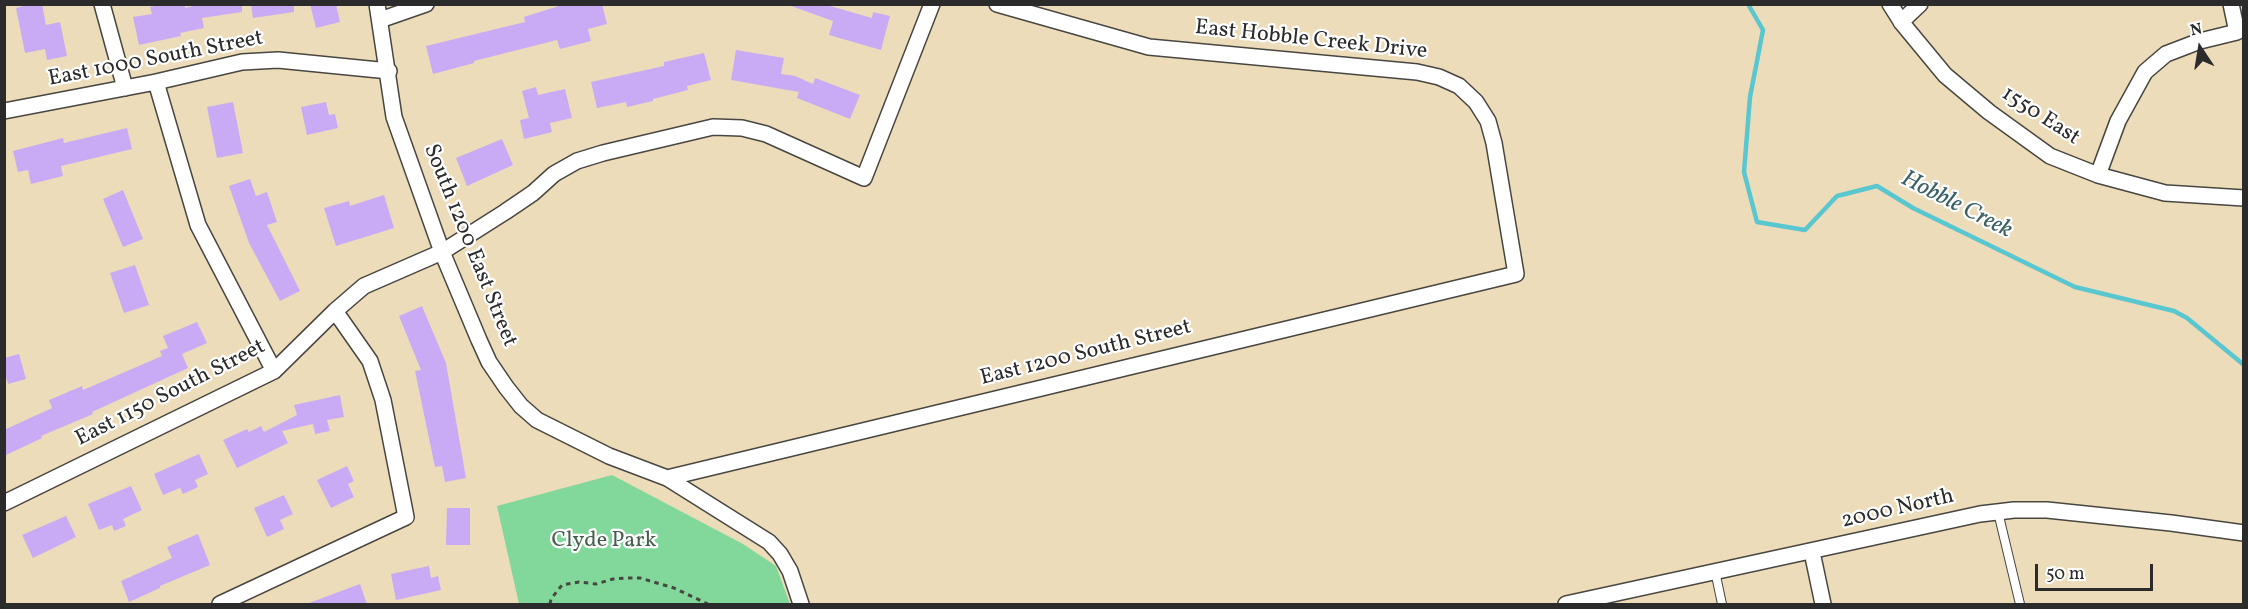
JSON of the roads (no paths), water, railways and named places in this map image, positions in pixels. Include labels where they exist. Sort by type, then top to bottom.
[{"type":"street","points":[[102,4],[125,88]]},
{"type":"street","points":[[379,12],[426,4]]},
{"type":"street","name":"East 1150 South Street","points":[[4,503],[274,371],[364,286],[442,252],[533,193],[554,174],[577,162],[603,153],[713,127],[742,128],[766,134],[864,178],[932,4]]},
{"type":"street","name":"East Hobble Creek Drive","points":[[997,4],[1149,47],[1417,72],[1439,77],[1459,86],[1476,102],[1488,121],[1494,143],[1516,274]]},
{"type":"street","name":"1550 East","points":[[1890,4],[1901,22],[1945,75],[1989,112],[2050,156],[2098,175],[2165,193],[2244,198]]},
{"type":"street","points":[[1901,22],[1920,4]]},
{"type":"street","points":[[2098,175],[2118,121],[2145,72],[2166,54],[2200,41],[2237,32],[2231,4]]},
{"type":"street","name":"South 1200 East Street","points":[[379,12],[394,117],[442,252],[489,362],[521,406],[537,420],[628,464],[668,478],[769,542],[780,554],[790,571],[801,603]]},
{"type":"street","name":"East 1000 South Street","points":[[4,111],[156,82],[242,62],[278,60],[389,72]]},
{"type":"street","points":[[156,82],[198,225],[274,371]]},
{"type":"street","name":"East 1200 South Street","points":[[668,478],[1516,274]]},
{"type":"street","points":[[220,604],[406,517],[383,400],[370,361],[335,311]]},
{"type":"street","name":"2000 North","points":[[1566,604],[1998,512],[2048,510],[2244,533]]},
{"type":"street","points":[[1812,552],[1823,604]]},
{"type":"lane","points":[[1998,512],[2020,604]]},
{"type":"lane","points":[[1715,571],[1722,604]]},
{"type":"waterway","name":"Hobble Creek","points":[[1748,4],[1763,30],[1750,97],[1744,172],[1757,222],[1805,230],[1837,196],[1877,186],[1913,208],[2075,287],[2174,311],[2187,318],[2244,365]]},
{"type":"park label","name":"Clyde Park","points":[[604,542]]}]
